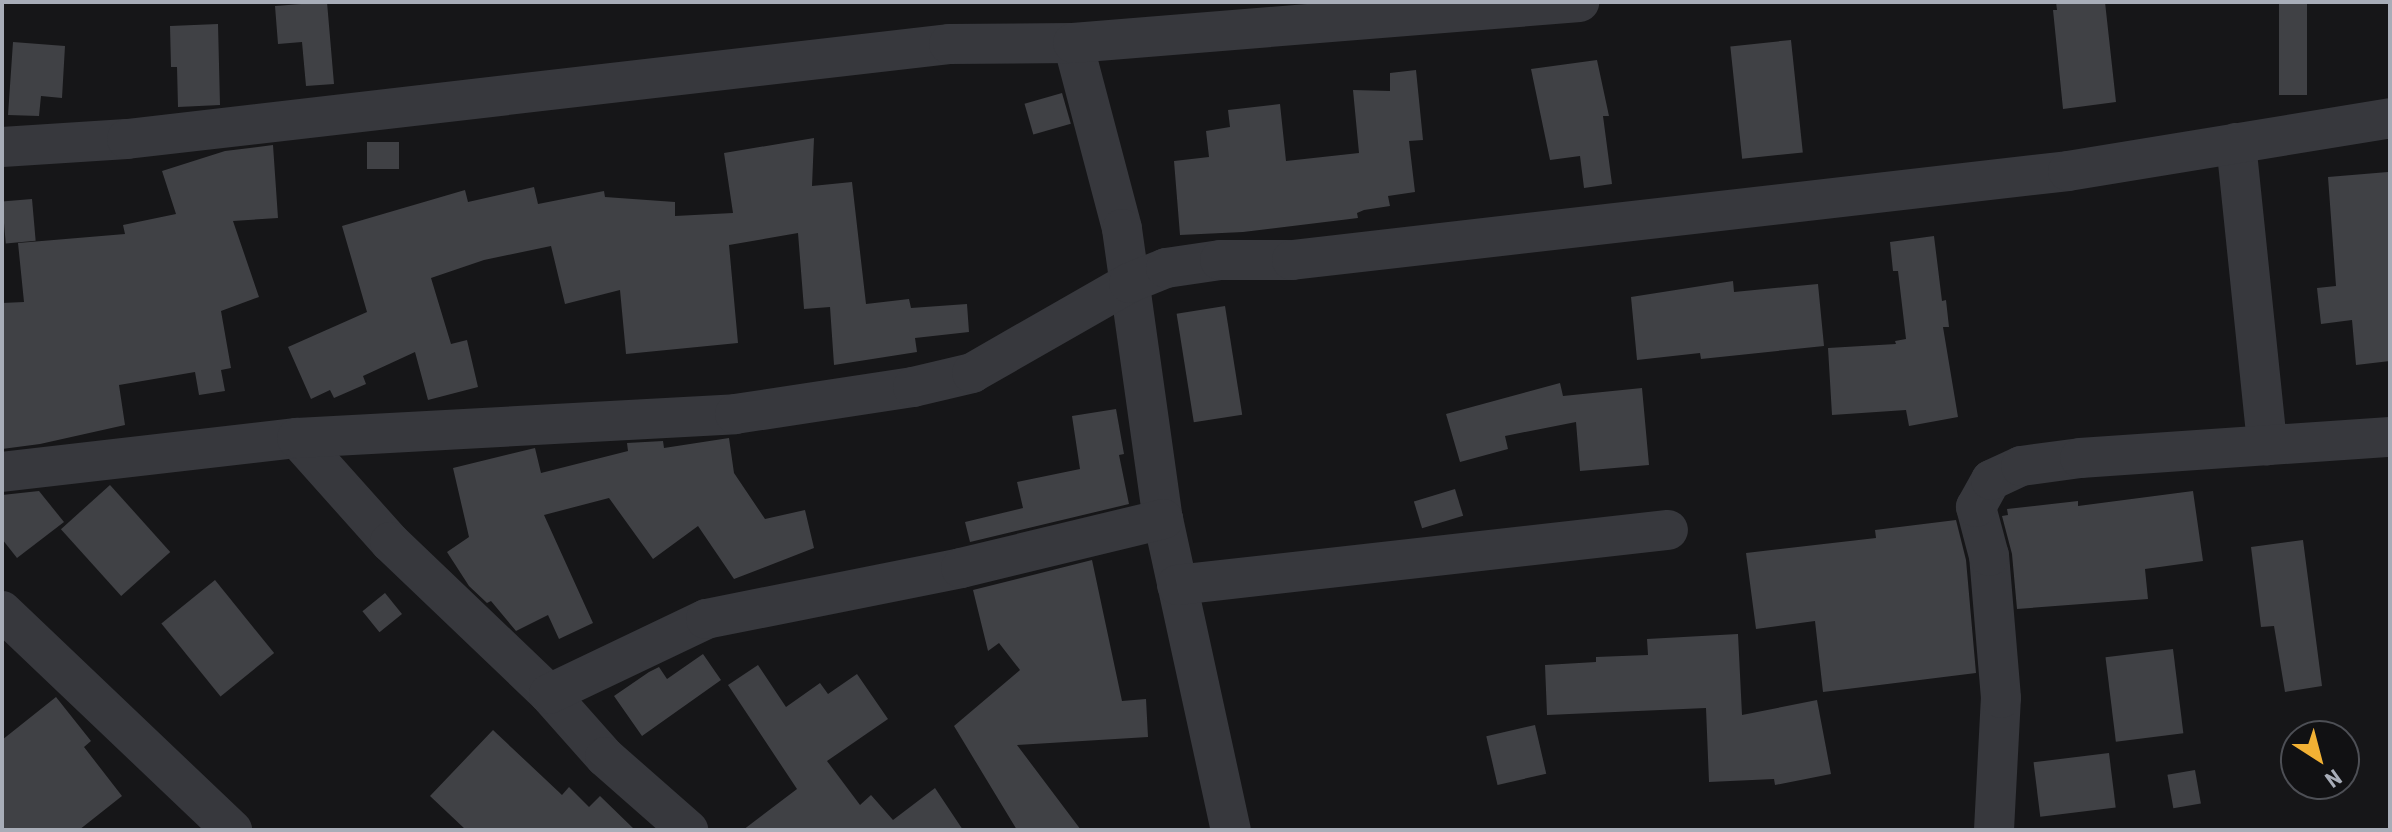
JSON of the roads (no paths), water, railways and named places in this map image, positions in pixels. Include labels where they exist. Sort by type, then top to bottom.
[{"type":"street","points":[[2,147],[127,139],[949,44],[1073,43],[1150,19],[1579,2]]},
{"type":"street","points":[[1073,43],[1122,229],[1163,519],[1231,830]]},
{"type":"street","points":[[2,472],[297,438],[735,414],[913,387],[972,373],[1129,283],[1166,268],[1220,260],[1292,260],[2052,173],[2390,118]]},
{"type":"street","points":[[2236,143],[2267,445]]},
{"type":"street","points":[[1994,830],[2001,698],[1989,556],[1976,507],[1991,480],[2021,466],[2080,458],[2390,437]]},
{"type":"street","points":[[297,438],[390,542],[549,694],[605,757],[688,830]]},
{"type":"street","points":[[549,694],[706,619],[961,568],[1163,519]]},
{"type":"street","points":[[1177,585],[1668,530]]},
{"type":"street","points":[[2,611],[232,830]]}]
